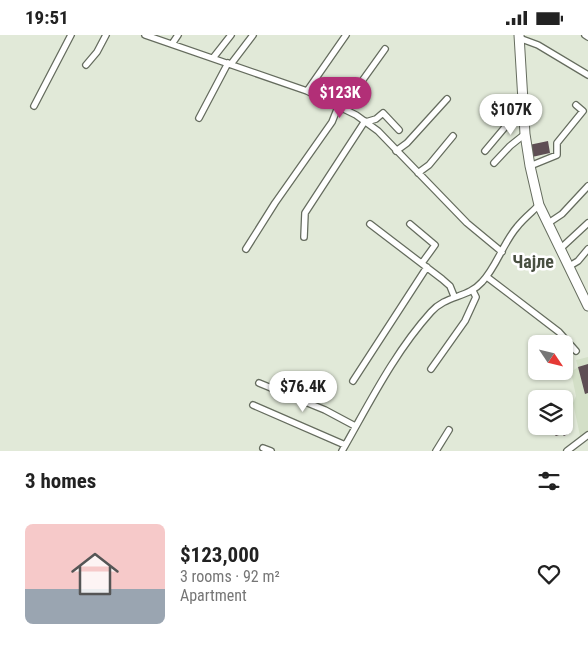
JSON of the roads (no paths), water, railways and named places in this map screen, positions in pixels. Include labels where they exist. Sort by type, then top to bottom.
[{"type":"main road","points":[[519,37],[525,134],[539,205],[588,306]]},
{"type":"street","points":[[34,106],[71,35]]},
{"type":"street","points":[[86,65],[100,47],[106,35]]},
{"type":"street","points":[[146,35],[307,91],[366,121],[475,231],[502,252]]},
{"type":"street","points":[[172,44],[178,35]]},
{"type":"street","points":[[213,58],[231,35]]},
{"type":"street","points":[[200,118],[230,64],[253,35]]},
{"type":"street","points":[[307,91],[346,35]]},
{"type":"street","points":[[519,37],[538,45],[588,75]]},
{"type":"street","points":[[246,249],[340,108],[385,49]]},
{"type":"street","points":[[396,151],[408,143],[447,99]]},
{"type":"street","points":[[530,166],[557,155],[557,143],[583,111],[576,105]]},
{"type":"street","points":[[486,151],[516,114],[523,109]]},
{"type":"street","points":[[304,237],[305,213],[366,121],[376,119],[383,113],[399,130]]},
{"type":"street","points":[[494,163],[525,134]]},
{"type":"street","points":[[418,173],[429,165],[453,136]]},
{"type":"street","points":[[547,224],[562,214],[588,186]]},
{"type":"street","points":[[342,451],[383,378],[421,325],[438,306],[454,296],[473,291],[487,277],[516,227],[539,205]]},
{"type":"street","points":[[560,249],[588,223]]},
{"type":"street","points":[[370,224],[446,282],[454,296]]},
{"type":"street","points":[[353,381],[425,265],[435,245],[410,224]]},
{"type":"street","points":[[568,267],[578,261],[588,249]]},
{"type":"street","points":[[487,277],[559,332],[576,351]]},
{"type":"street","points":[[431,369],[468,317],[476,297],[473,291]]},
{"type":"street","points":[[259,383],[324,410],[355,426]]},
{"type":"street","points":[[253,405],[345,445]]},
{"type":"street","points":[[436,451],[449,430]]},
{"type":"street","points":[[566,451],[588,435]]},
{"type":"street","points":[[263,447],[271,451]]},
{"type":"district","name":"Чајле","points":[[533,261]]}]
